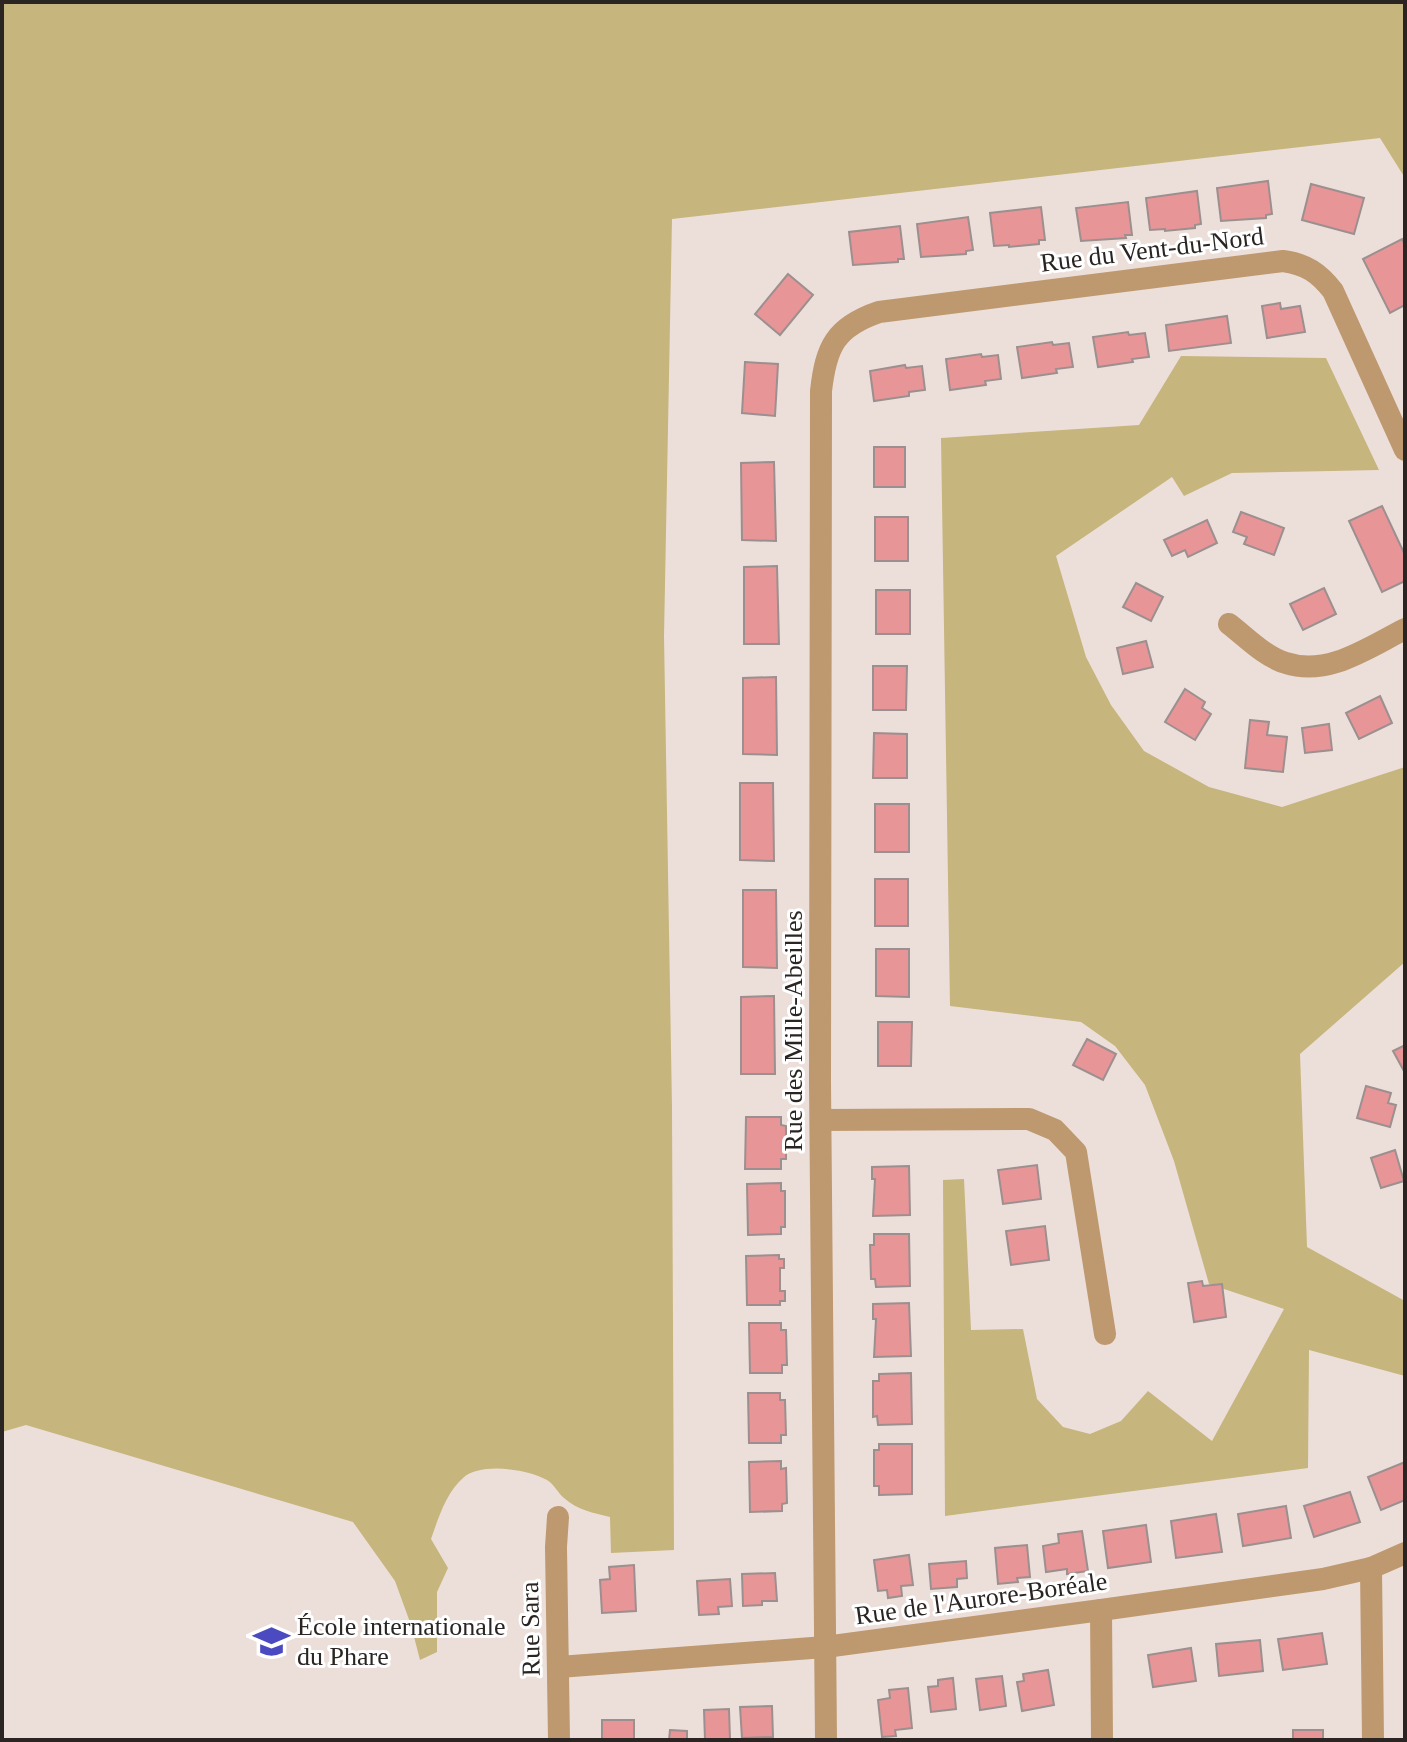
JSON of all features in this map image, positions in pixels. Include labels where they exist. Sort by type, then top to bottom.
[{"type":"street","name":"Rue du Vent-du-Nord","points":[[846,328],[879,312],[1283,261],[1299,263],[1322,277],[1333,291],[1405,450]]},
{"type":"street","name":"Rue des Mille-Abeilles","points":[[826,1740],[821,1120],[821,391],[832,344],[846,328]]},
{"type":"street","points":[[1229,624],[1266,653],[1285,663],[1304,667],[1340,661],[1405,629]]},
{"type":"street","points":[[821,1120],[1029,1119],[1055,1130],[1076,1152],[1105,1334]]},
{"type":"street","name":"Rue Sara","points":[[558,1517],[559,1740]]},
{"type":"street","name":"Rue de l'Aurore-Boréale","points":[[559,1667],[825,1647],[1101,1610],[1323,1579],[1371,1568],[1405,1553]]},
{"type":"street","points":[[1371,1568],[1373,1740]]},
{"type":"street","points":[[1101,1610],[1102,1740]]},
{"type":"shaded area","points":[[2,2],[1405,2],[1405,178],[1380,138],[672,219],[664,636],[672,1108],[674,1550],[611,1553],[610,1517],[574,1505],[547,1480],[504,1469],[471,1473],[457,1484],[447,1499],[431,1539],[448,1568],[437,1592],[437,1652],[420,1660],[395,1581],[353,1522],[26,1425],[2,1432]]},
{"type":"shaded area","points":[[1181,356],[1326,358],[1379,470],[1232,473],[1184,496],[1172,477],[1056,556],[1086,657],[1111,705],[1144,751],[1209,787],[1282,807],[1405,767],[1405,962],[1300,1054],[1307,1247],[1405,1301],[1405,1376],[1309,1350],[1308,1468],[945,1516],[943,1180],[964,1179],[971,1330],[1023,1329],[1037,1399],[1063,1427],[1090,1434],[1121,1421],[1148,1391],[1212,1441],[1284,1309],[1209,1284],[1174,1161],[1145,1085],[1115,1046],[1081,1022],[950,1006],[941,438],[1139,425]]},
{"type":"building","points":[[1268,181],[1272,214],[1266,215],[1266,218],[1221,221],[1217,188]]},
{"type":"building","points":[[1311,184],[1364,198],[1354,234],[1302,220]]},
{"type":"building","points":[[1197,191],[1201,224],[1195,225],[1195,228],[1150,230],[1146,198]]},
{"type":"building","points":[[1128,202],[1132,235],[1081,241],[1076,208]]},
{"type":"building","points":[[1041,207],[1045,240],[1039,240],[1039,244],[994,246],[990,213]]},
{"type":"building","points":[[968,217],[973,250],[966,251],[966,254],[921,257],[917,224]]},
{"type":"building","points":[[900,226],[904,259],[853,265],[849,232]]},
{"type":"building","points":[[1402,239],[1405,245],[1405,305],[1390,313],[1363,259]]},
{"type":"building","points":[[788,274],[813,295],[780,335],[755,314]]},
{"type":"building","points":[[1280,303],[1281,309],[1300,306],[1305,332],[1267,338],[1262,306]]},
{"type":"building","points":[[1227,316],[1231,343],[1169,351],[1166,325]]},
{"type":"building","points":[[1128,332],[1129,335],[1145,333],[1149,357],[1098,367],[1093,337]]},
{"type":"building","points":[[1052,342],[1053,345],[1069,343],[1073,367],[1056,369],[1057,373],[1022,378],[1017,347]]},
{"type":"building","points":[[981,354],[982,357],[998,355],[1001,379],[985,381],[986,385],[950,390],[946,359]]},
{"type":"building","points":[[745,362],[778,364],[775,416],[742,413]]},
{"type":"building","points":[[905,365],[906,368],[922,366],[925,390],[909,392],[909,396],[874,401],[870,371]]},
{"type":"building","points":[[874,447],[905,447],[905,487],[874,487]]},
{"type":"building","points":[[774,462],[776,541],[742,540],[741,463]]},
{"type":"building","points":[[1382,506],[1405,555],[1405,581],[1382,592],[1349,521]]},
{"type":"building","points":[[1241,512],[1284,528],[1274,555],[1244,544],[1247,537],[1233,532]]},
{"type":"building","points":[[875,517],[908,517],[908,561],[875,561]]},
{"type":"building","points":[[1207,520],[1217,543],[1188,557],[1185,550],[1172,556],[1164,540]]},
{"type":"building","points":[[777,566],[779,644],[744,644],[744,567]]},
{"type":"building","points":[[1136,583],[1163,597],[1151,621],[1123,607]]},
{"type":"building","points":[[1324,588],[1336,614],[1303,630],[1290,604]]},
{"type":"building","points":[[876,590],[910,590],[910,634],[876,634]]},
{"type":"building","points":[[1146,641],[1153,667],[1123,674],[1117,648]]},
{"type":"building","points":[[873,666],[907,666],[906,710],[873,710]]},
{"type":"building","points":[[776,677],[777,755],[743,754],[743,678]]},
{"type":"building","points":[[1185,689],[1205,702],[1202,708],[1211,714],[1195,740],[1165,722]]},
{"type":"building","points":[[1380,696],[1392,723],[1359,739],[1346,713]]},
{"type":"building","points":[[1250,720],[1269,722],[1267,735],[1287,737],[1283,772],[1245,768]]},
{"type":"building","points":[[1329,724],[1332,750],[1305,753],[1302,728]]},
{"type":"building","points":[[874,733],[907,734],[907,778],[873,778]]},
{"type":"building","points":[[740,783],[773,783],[774,861],[740,860]]},
{"type":"building","points":[[875,804],[909,804],[909,852],[875,852]]},
{"type":"building","points":[[875,879],[908,879],[908,926],[875,926]]},
{"type":"building","points":[[743,890],[776,890],[777,968],[743,967]]},
{"type":"building","points":[[876,949],[909,949],[909,997],[876,996]]},
{"type":"building","points":[[774,996],[775,1074],[741,1074],[741,997]]},
{"type":"building","points":[[878,1022],[912,1022],[911,1066],[878,1066]]},
{"type":"building","points":[[1087,1039],[1116,1054],[1103,1080],[1073,1065]]},
{"type":"building","points":[[1405,1045],[1405,1073],[1393,1051]]},
{"type":"building","points":[[1366,1086],[1391,1093],[1388,1103],[1396,1105],[1390,1127],[1357,1118]]},
{"type":"building","points":[[746,1117],[781,1117],[781,1125],[786,1126],[786,1159],[781,1159],[781,1169],[745,1169]]},
{"type":"building","points":[[1395,1150],[1404,1181],[1381,1188],[1371,1158]]},
{"type":"building","points":[[1037,1165],[1041,1199],[1003,1204],[998,1170]]},
{"type":"building","points":[[909,1166],[910,1215],[873,1216],[875,1179],[872,1179],[872,1167]]},
{"type":"building","points":[[781,1183],[781,1191],[785,1191],[785,1227],[781,1227],[781,1234],[748,1235],[747,1184]]},
{"type":"building","points":[[1045,1226],[1049,1260],[1011,1265],[1006,1231]]},
{"type":"building","points":[[874,1234],[909,1234],[910,1286],[876,1287],[875,1279],[871,1279],[870,1245],[874,1245]]},
{"type":"building","points":[[779,1255],[779,1259],[784,1259],[784,1268],[780,1268],[780,1291],[785,1291],[785,1301],[780,1301],[780,1305],[747,1305],[746,1256]]},
{"type":"building","points":[[1202,1281],[1203,1286],[1222,1284],[1226,1317],[1194,1322],[1188,1283]]},
{"type":"building","points":[[909,1303],[911,1356],[874,1357],[876,1319],[873,1319],[873,1304]]},
{"type":"building","points":[[749,1323],[781,1323],[781,1330],[786,1330],[787,1365],[782,1365],[782,1373],[750,1373]]},
{"type":"building","points":[[911,1373],[912,1424],[878,1425],[877,1416],[873,1417],[873,1381],[879,1381],[879,1374]]},
{"type":"building","points":[[748,1393],[780,1393],[780,1400],[785,1400],[786,1435],[781,1435],[781,1443],[749,1443]]},
{"type":"building","points":[[879,1444],[912,1444],[912,1494],[879,1495],[879,1486],[874,1486],[874,1450],[879,1450]]},
{"type":"building","points":[[781,1461],[781,1469],[786,1468],[787,1503],[782,1504],[782,1511],[750,1512],[749,1462]]},
{"type":"building","points":[[1405,1462],[1405,1500],[1381,1510],[1368,1477]]},
{"type":"building","points":[[1350,1492],[1360,1522],[1314,1537],[1304,1506]]},
{"type":"building","points":[[1286,1506],[1291,1538],[1243,1546],[1238,1514]]},
{"type":"building","points":[[1216,1514],[1222,1552],[1176,1558],[1171,1521]]},
{"type":"building","points":[[1146,1525],[1151,1562],[1108,1568],[1103,1531]]},
{"type":"building","points":[[1082,1531],[1088,1571],[1067,1574],[1067,1569],[1046,1572],[1043,1546],[1059,1543],[1058,1534]]},
{"type":"building","points":[[1027,1545],[1030,1577],[998,1584],[995,1548]]},
{"type":"building","points":[[909,1555],[913,1585],[901,1586],[902,1596],[888,1598],[887,1590],[878,1591],[874,1560]]},
{"type":"building","points":[[966,1561],[967,1578],[957,1579],[957,1587],[931,1589],[929,1564]]},
{"type":"building","points":[[634,1565],[636,1611],[602,1613],[600,1580],[610,1579],[609,1567]]},
{"type":"building","points":[[775,1573],[777,1601],[743,1606],[742,1574]]},
{"type":"building","points":[[730,1579],[732,1606],[718,1607],[719,1614],[699,1615],[697,1581]]},
{"type":"building","points":[[1322,1633],[1327,1664],[1283,1670],[1278,1639]]},
{"type":"building","points":[[1260,1640],[1263,1671],[1219,1676],[1216,1644]]},
{"type":"building","points":[[1191,1648],[1196,1681],[1153,1687],[1148,1655]]},
{"type":"building","points":[[1048,1670],[1054,1705],[1022,1711],[1017,1682],[1024,1681],[1023,1674]]},
{"type":"building","points":[[1002,1676],[1006,1706],[980,1710],[976,1679]]},
{"type":"building","points":[[953,1678],[956,1709],[931,1712],[928,1687],[938,1686],[938,1680]]},
{"type":"building","points":[[908,1688],[912,1728],[895,1730],[896,1736],[882,1737],[878,1700],[890,1698],[889,1690]]},
{"type":"building","points":[[772,1706],[773,1737],[742,1738],[740,1707]]},
{"type":"building","points":[[729,1709],[730,1740],[705,1740],[704,1710]]},
{"type":"building","points":[[602,1720],[634,1720],[634,1740],[602,1740]]},
{"type":"building","points":[[670,1730],[687,1731],[687,1740],[669,1740]]},
{"type":"building","points":[[1293,1730],[1323,1730],[1323,1740],[1293,1740]]},
{"type":"place","name":"École internationale du Phare","points":[[271,1641]]}]
